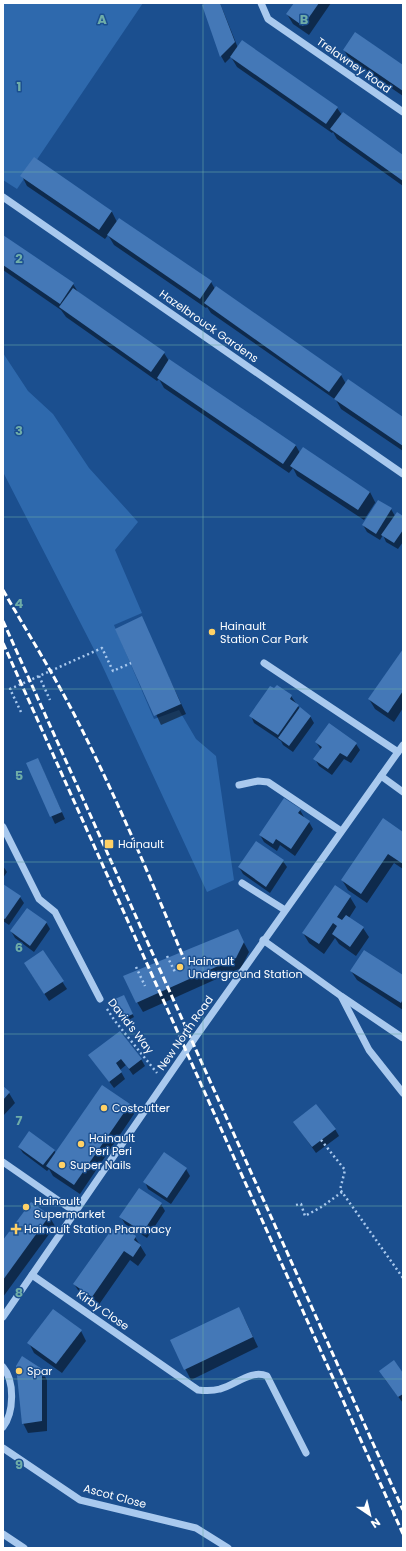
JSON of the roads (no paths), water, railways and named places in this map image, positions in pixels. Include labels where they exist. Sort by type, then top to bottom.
[{"type":"street","name":"Trelawney Road","points":[[261,3],[268,19],[403,112]]},
{"type":"street","name":"Hazelbrouck Gardens","points":[[3,197],[403,474]]},
{"type":"street","points":[[264,663],[398,752]]},
{"type":"street","name":"New North Road","points":[[3,1317],[263,940],[403,745]]},
{"type":"street","points":[[380,776],[403,792]]},
{"type":"street","points":[[239,785],[258,781],[268,782],[341,831]]},
{"type":"street","points":[[3,827],[39,899],[55,912],[100,999]]},
{"type":"street","points":[[242,883],[285,910]]},
{"type":"street","points":[[263,940],[403,1038]]},
{"type":"street","points":[[341,996],[369,1050],[403,1093]]},
{"type":"street","points":[[3,1162],[75,1212]]},
{"type":"street","name":"Kirby Close","points":[[32,1275],[198,1390],[210,1391],[221,1389],[260,1373],[267,1376],[306,1453]]},
{"type":"street","points":[[3,1367],[10,1383],[12,1408],[4,1424]]},
{"type":"street","name":"Ascot Close","points":[[3,1448],[80,1500],[196,1528],[228,1548]]},
{"type":"street","points":[[3,1534],[24,1548]]},
{"type":"railway","points":[[3,590],[58,684],[90,745],[132,836],[184,959]]},
{"type":"railway","points":[[3,621],[403,1510]]},
{"type":"railway","points":[[3,643],[403,1534]]},
{"type":"place","name":"Hainault Station Car Park","points":[[212,632]]},
{"type":"place","name":"Hainault","points":[[109,844]]},
{"type":"place","name":"Hainault Underground Station","points":[[180,967]]},
{"type":"place","name":"Costcutter","points":[[104,1108]]},
{"type":"place","name":"Hainault Peri Peri","points":[[81,1144]]},
{"type":"place","name":"Super Nails","points":[[62,1165]]},
{"type":"place","name":"Hainault Supermarket","points":[[26,1207]]},
{"type":"place","name":"Hainault Station Pharmacy","points":[[16,1229]]},
{"type":"place","name":"Spar","points":[[19,1371]]}]
